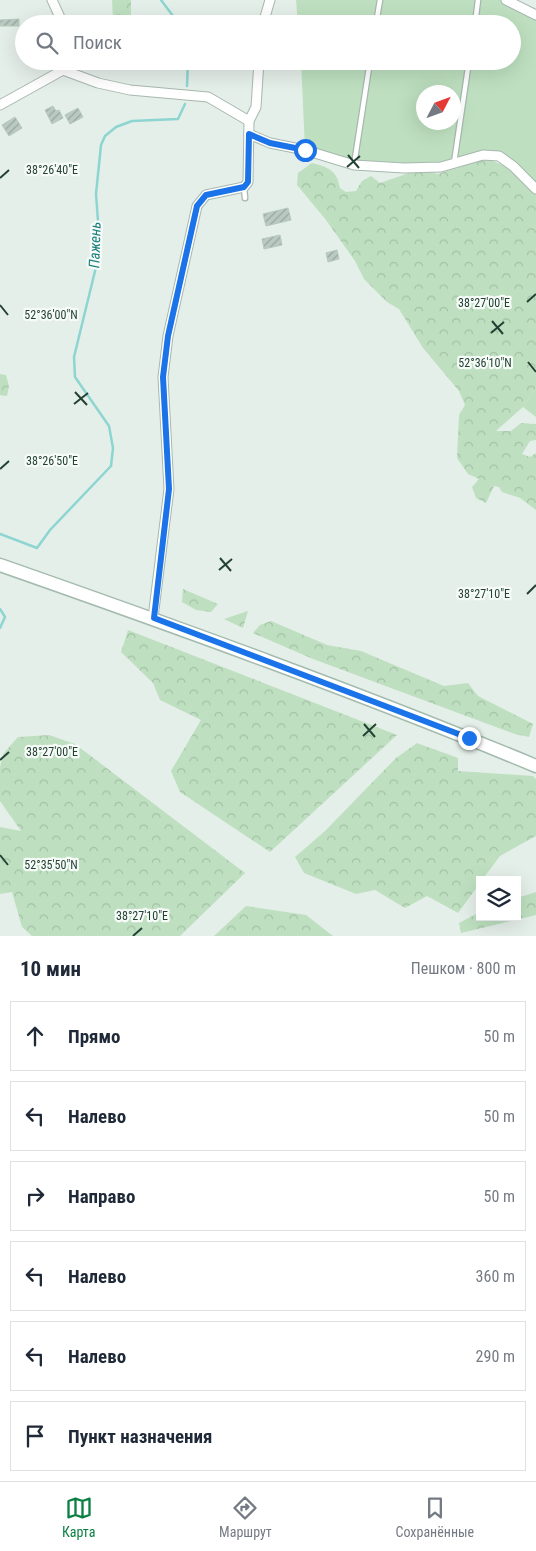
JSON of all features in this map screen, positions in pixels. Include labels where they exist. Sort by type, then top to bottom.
[{"type":"street","points":[[52,0],[58,15]]},
{"type":"street","points":[[266,15],[270,0]]},
{"type":"street","points":[[506,0],[536,15]]},
{"type":"street","points":[[0,105],[57,70]]},
{"type":"street","points":[[72,70],[98,83],[130,90],[208,97],[249,121]]},
{"type":"street","points":[[154,618],[169,489],[163,377],[168,336],[197,206],[206,195],[244,187],[248,182],[249,121],[256,107],[258,70]]},
{"type":"street","points":[[249,134],[270,143],[305,150],[354,165],[404,168],[441,167],[483,155],[499,156],[513,166],[535,189]]},
{"type":"street","points":[[0,565],[154,618],[452,731],[536,766]]},
{"type":"lane","points":[[378,15],[380,0]]},
{"type":"lane","points":[[476,15],[478,0]]},
{"type":"lane","points":[[354,165],[369,70]]},
{"type":"lane","points":[[454,163],[468,70]]},
{"type":"lane","points":[[244,187],[245,198]]},
{"type":"green space","points":[[112,0],[131,0],[131,15],[113,15]]},
{"type":"green space","points":[[296,0],[506,0],[536,15],[536,189],[499,156],[441,167],[354,165],[305,150],[301,70],[521,70],[521,15],[297,15]]},
{"type":"green space","points":[[485,159],[502,165],[536,192],[536,388],[523,407],[496,431],[511,431],[521,423],[536,424],[536,440],[530,441],[522,454],[530,457],[536,453],[536,510],[520,498],[502,492],[499,487],[494,486],[486,503],[476,498],[472,487],[479,479],[468,474],[457,458],[459,415],[465,405],[459,391],[423,348],[399,309],[387,302],[364,279],[355,261],[326,220],[297,185],[298,173],[312,163],[331,170],[337,177],[340,188],[346,192],[356,191],[362,181],[371,176],[380,183],[409,173],[426,171],[438,174]]},
{"type":"green space","points":[[0,374],[6,375],[9,386],[7,396],[0,395]]},
{"type":"green space","points":[[536,388],[536,417],[523,407]]},
{"type":"green space","points":[[183,589],[218,604],[211,612],[196,610],[182,602]]},
{"type":"green space","points":[[248,611],[243,628],[224,619]]},
{"type":"green space","points":[[271,621],[327,645],[361,651],[444,686],[468,683],[478,696],[533,724],[529,737],[515,734],[313,659],[253,633],[260,625]]},
{"type":"green space","points":[[128,630],[397,735],[270,852],[180,792],[171,771],[201,720],[160,700],[153,683],[121,652]]},
{"type":"green space","points":[[49,735],[75,744],[245,873],[180,936],[32,936],[22,927],[12,892],[0,894],[0,827],[21,831],[0,801],[0,767],[3,754],[18,737]]},
{"type":"green space","points":[[417,743],[458,758],[458,771],[533,776],[536,779],[536,836],[500,856],[485,876],[476,876],[476,888],[458,913],[427,896],[405,908],[375,890],[356,894],[304,873],[295,857],[325,831],[396,758]]},
{"type":"green space","points":[[536,892],[536,915],[521,919],[521,897]]},
{"type":"green space","points":[[246,906],[306,915],[333,936],[214,936]]},
{"type":"green space","points":[[476,914],[476,921],[511,921],[461,933],[459,923]]},
{"type":"building","points":[[15,19],[15,26],[0,26],[0,20]]},
{"type":"building","points":[[53,106],[56,111],[59,110],[63,118],[52,124],[45,110]]},
{"type":"building","points":[[78,108],[83,117],[70,124],[65,115]]},
{"type":"building","points":[[15,117],[22,128],[9,136],[2,125]]},
{"type":"building","points":[[288,208],[291,220],[266,226],[263,214]]},
{"type":"building","points":[[280,235],[282,245],[264,249],[262,239]]},
{"type":"building","points":[[337,250],[339,259],[328,262],[326,253]]},
{"type":"waterway","name":"Пажень","points":[[161,0],[172,15]]},
{"type":"waterway","name":"Пажень","points":[[187,86],[188,70]]},
{"type":"waterway","name":"Пажень","points":[[0,534],[37,548],[50,530],[111,466],[113,448],[109,426],[75,377],[74,357],[96,267],[98,221],[96,194],[101,145],[105,136],[116,127],[132,121],[178,119],[185,104]]},
{"type":"waterway","name":"Пажень","points":[[0,609],[5,617],[0,628]]},
{"type":"route","points":[[305,150],[270,143],[249,134],[248,182],[244,187],[206,195],[197,206],[168,336],[163,377],[169,489],[154,618],[469,738]]}]
